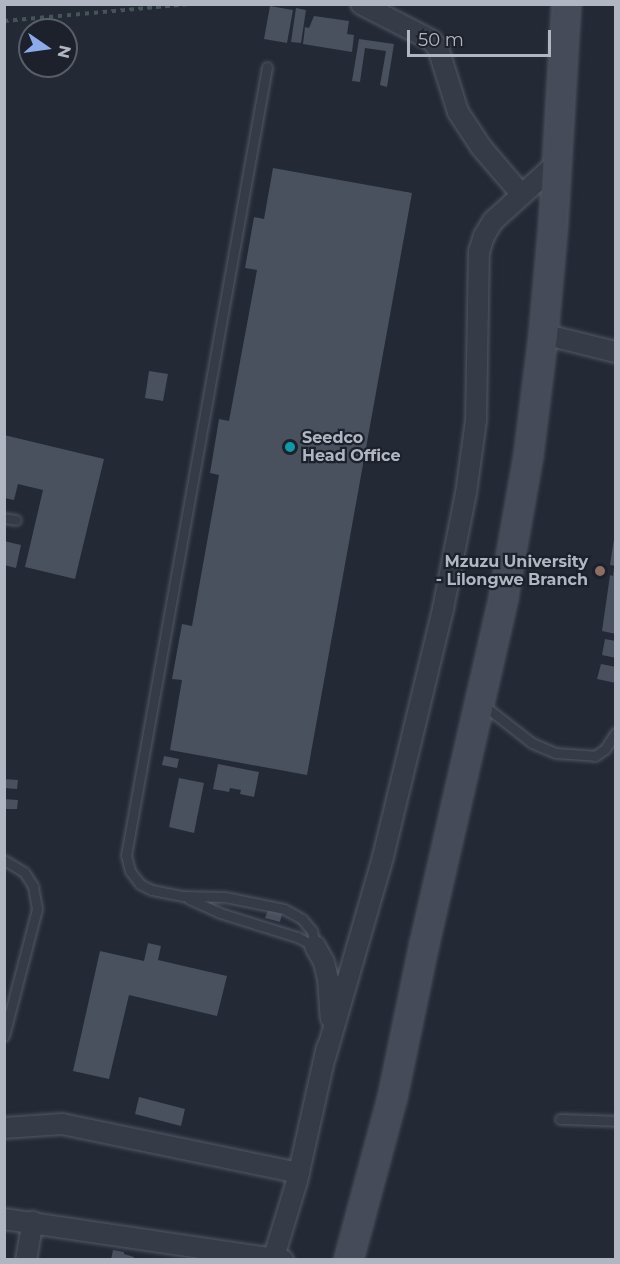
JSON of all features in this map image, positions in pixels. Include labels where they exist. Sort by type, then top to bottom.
[{"type":"main road","points":[[348,1260],[392,1097],[424,943],[503,597],[528,455],[543,334],[557,163],[566,4]]},
{"type":"street","points":[[361,4],[431,40],[438,48],[459,112],[481,147],[522,195]]},
{"type":"street","points":[[4,1219],[277,1259],[325,1058],[383,857],[443,609],[466,493],[476,420],[479,252],[484,236],[493,221],[557,163]]},
{"type":"street","points":[[543,334],[615,352]]},
{"type":"street","points":[[315,946],[324,962],[331,997],[325,1058]]},
{"type":"street","points":[[4,1128],[62,1124],[299,1173]]},
{"type":"street","points":[[26,1260],[33,1222]]},
{"type":"lane","points":[[267,67],[126,855],[130,870],[140,884],[152,890],[184,896],[225,897],[284,909],[302,919],[312,930],[315,946]]},
{"type":"lane","points":[[4,518],[16,520]]},
{"type":"lane","points":[[480,703],[532,743],[556,753],[595,756],[605,749],[615,732]]},
{"type":"lane","points":[[4,860],[24,872],[33,886],[37,909],[4,1036]]},
{"type":"lane","points":[[184,896],[220,913],[297,937],[315,946]]},
{"type":"lane","points":[[560,1119],[615,1120]]},
{"type":"path","points":[[4,21],[192,4]]},
{"type":"building","points":[[270,6],[293,10],[287,43],[264,39]]},
{"type":"building","points":[[296,8],[306,10],[301,43],[291,42]]},
{"type":"building","points":[[314,16],[349,21],[347,34],[354,35],[352,52],[303,44],[305,27],[309,28]]},
{"type":"building","points":[[359,39],[394,44],[387,87],[380,85],[386,51],[365,48],[360,82],[352,81]]},
{"type":"building","name":"Seedco Head Office","points":[[273,168],[412,193],[307,775],[170,750],[182,680],[172,679],[182,624],[192,626],[219,475],[210,473],[219,419],[229,421],[257,270],[245,268],[254,217],[264,219]]},
{"type":"building","points":[[149,371],[168,374],[163,401],[145,398]]},
{"type":"building","points":[[4,435],[104,459],[75,579],[25,567],[43,490],[18,484],[14,500],[4,498]]},
{"type":"building","points":[[614,539],[616,540],[616,566],[610,565]]},
{"type":"building","points":[[4,541],[21,545],[16,568],[4,565]]},
{"type":"building","points":[[614,567],[616,567],[616,634],[602,631],[610,575],[613,576]]},
{"type":"building","points":[[605,639],[616,641],[616,658],[602,655]]},
{"type":"building","points":[[601,664],[616,667],[616,683],[597,679]]},
{"type":"building","points":[[164,756],[179,759],[177,768],[162,765]]},
{"type":"building","points":[[218,764],[259,772],[254,797],[240,794],[241,790],[230,788],[229,792],[213,789]]},
{"type":"building","points":[[179,778],[204,783],[194,833],[169,827]]},
{"type":"building","points":[[4,779],[18,780],[17,789],[4,788]]},
{"type":"building","points":[[4,799],[18,800],[17,809],[4,809]]},
{"type":"building","points":[[268,910],[282,914],[280,922],[265,918]]},
{"type":"building","points":[[148,943],[161,946],[158,960],[227,976],[217,1016],[129,995],[109,1079],[73,1071],[100,951],[144,961]]},
{"type":"building","points":[[139,1097],[185,1109],[181,1126],[135,1114]]},
{"type":"building","points":[[113,1250],[134,1257],[133,1260],[111,1260]]},
{"type":"place","name":"Seedco Head Office","points":[[290,447]]},
{"type":"place","name":"Mzuzu University - Lilongwe Branch","points":[[600,571]]}]
